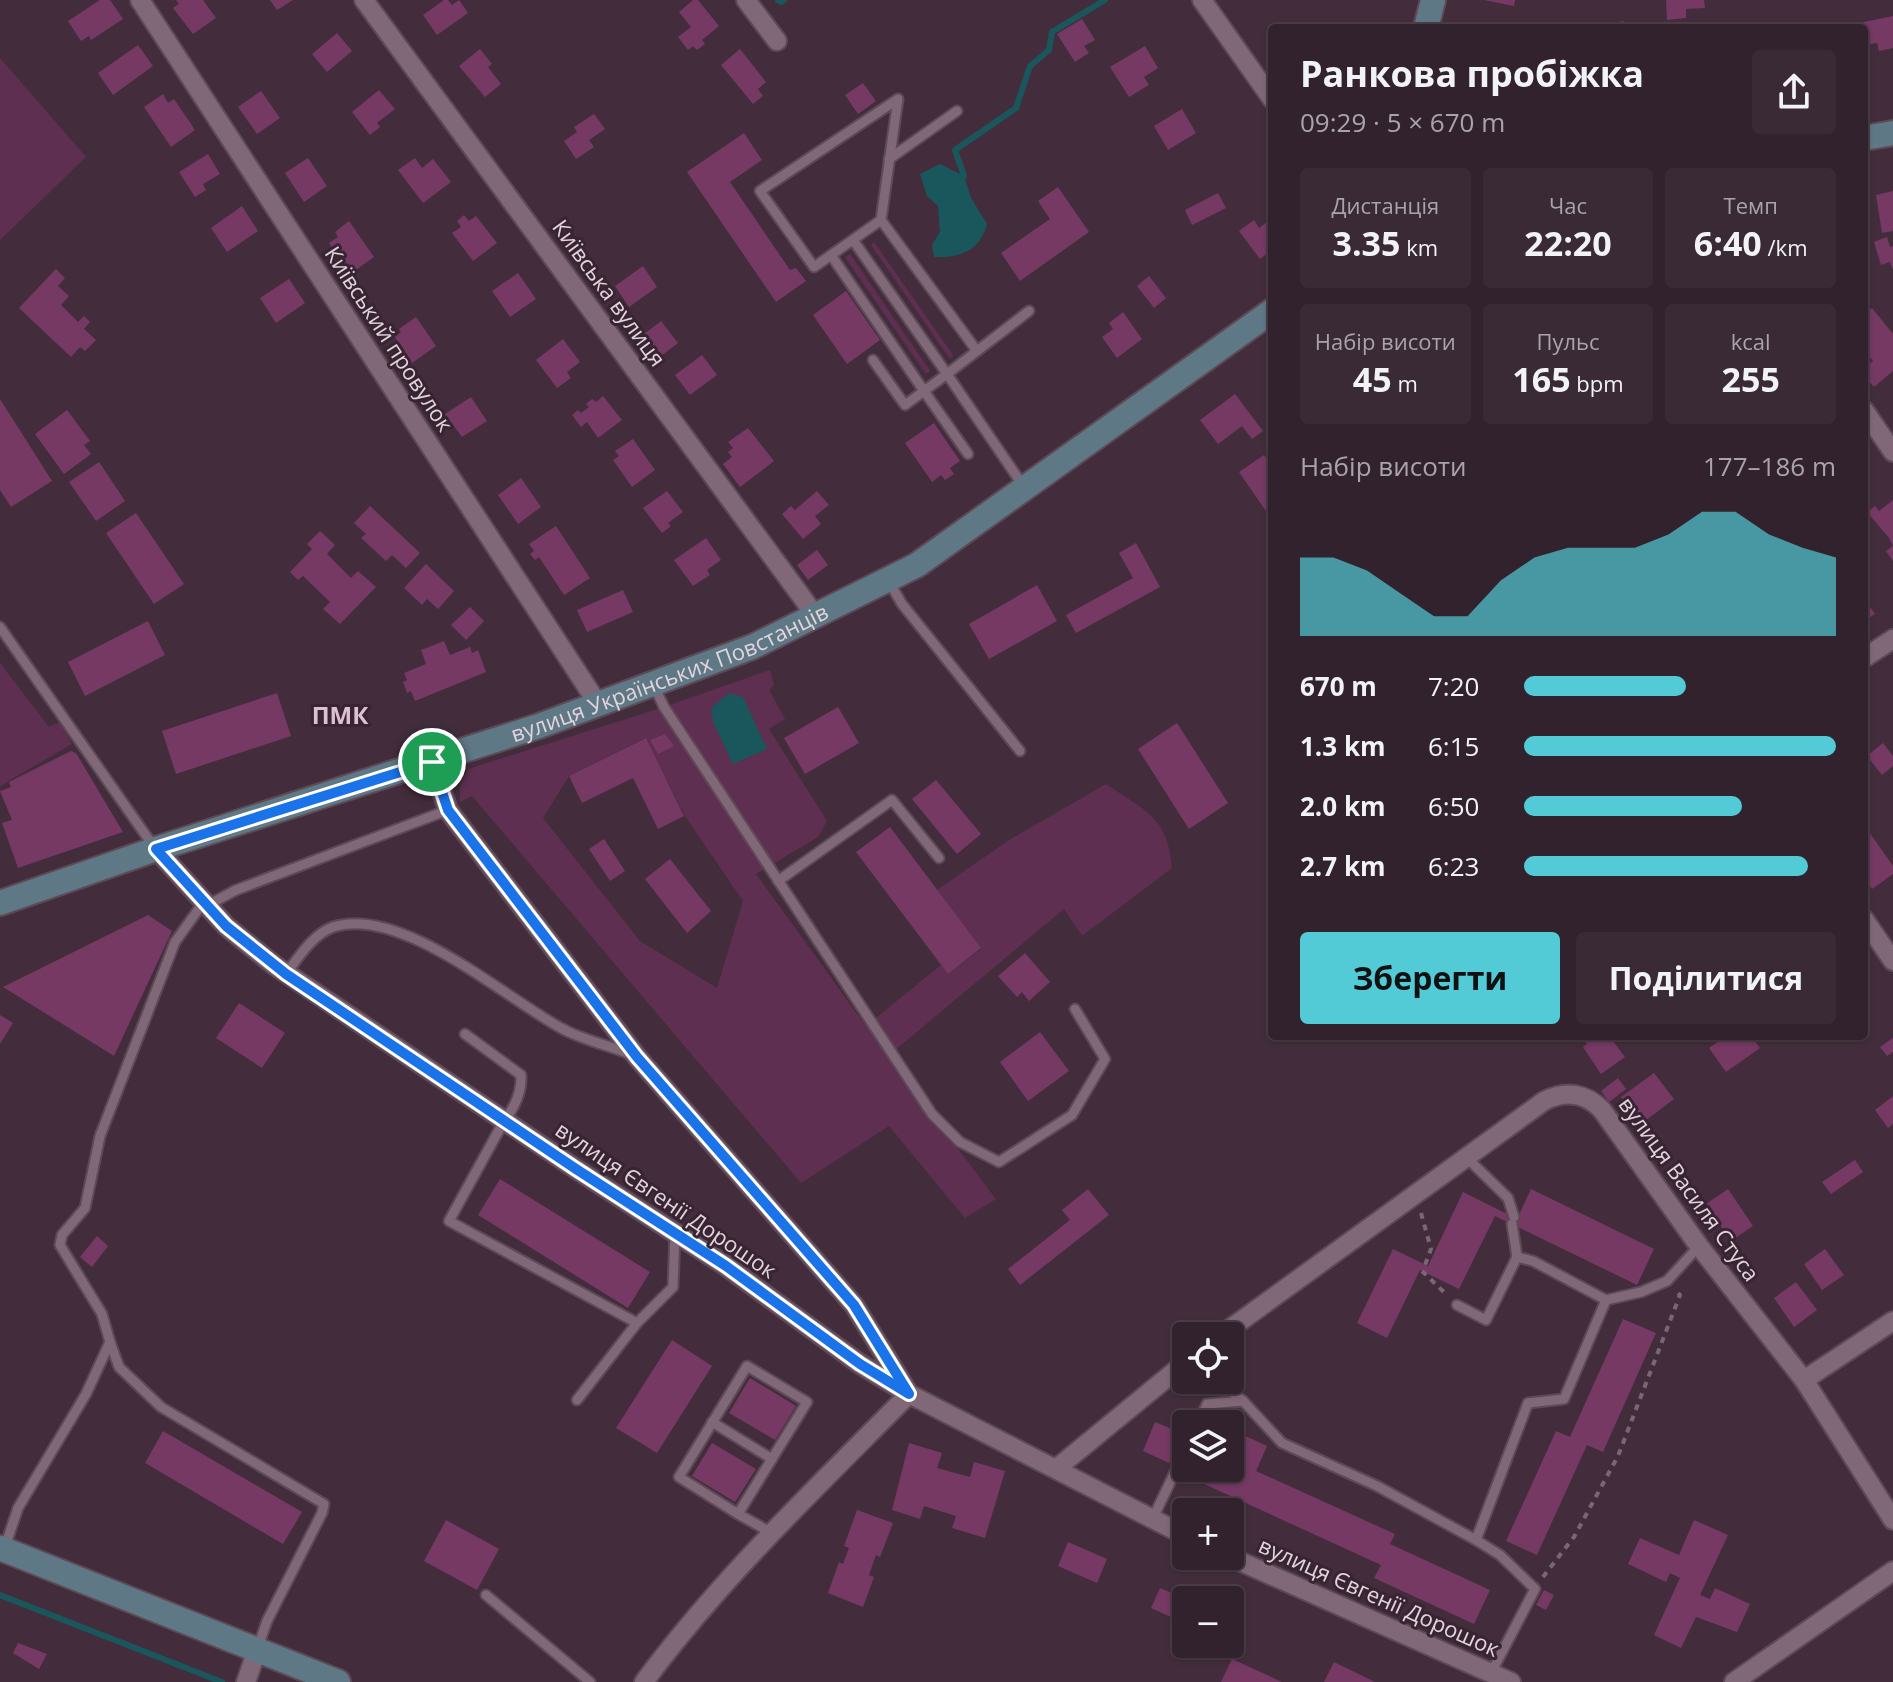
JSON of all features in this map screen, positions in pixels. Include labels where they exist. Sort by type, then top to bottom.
[{"type":"street","name":"Київський провулок","points":[[140,0],[598,704]]},
{"type":"street","name":"Київська вулиця","points":[[364,0],[815,615]]},
{"type":"street","points":[[746,0],[777,41]]},
{"type":"street","points":[[1202,0],[1268,93]]},
{"type":"street","points":[[1427,24],[1433,0]]},
{"type":"street","points":[[1868,137],[1893,133]]},
{"type":"street","name":"вулиця Українських Повстанців","points":[[0,903],[156,849],[432,762],[752,647],[917,565],[1268,314]]},
{"type":"street","points":[[1868,416],[1893,452]]},
{"type":"street","points":[[1868,655],[1893,639]]},
{"type":"street","points":[[432,762],[448,810],[637,1057],[854,1305],[909,1394],[772,1533],[644,1682]]},
{"type":"street","name":"вулиця Євгенії Дорошок","points":[[156,849],[205,905],[244,942],[286,974],[751,1283],[860,1364],[909,1394],[1172,1529]]},
{"type":"street","points":[[1868,925],[1893,961]]},
{"type":"street","name":"вулиця Василя Стуса","points":[[1240,1322],[1550,1098],[1566,1094],[1588,1097],[1610,1119],[1699,1246],[1804,1380],[1893,1520]]},
{"type":"street","points":[[1804,1380],[1893,1321]]},
{"type":"street","points":[[1057,1468],[1172,1374]]},
{"type":"street","points":[[1,1552],[338,1682]]},
{"type":"street","name":"вулиця Євгенії Дорошок","points":[[1244,1563],[1511,1682]]},
{"type":"street","points":[[1734,1682],[1893,1571]]},
{"type":"street","points":[[246,1682],[257,1650]]},
{"type":"lane","points":[[881,220],[814,267],[760,191],[898,99],[881,220],[977,351]]},
{"type":"lane","points":[[889,159],[957,111]]},
{"type":"lane","points":[[853,240],[1025,489]]},
{"type":"lane","points":[[831,255],[968,454]]},
{"type":"lane","points":[[873,360],[905,405],[1029,311]]},
{"type":"lane","points":[[888,580],[902,604],[1020,751]]},
{"type":"lane","points":[[0,627],[156,849]]},
{"type":"lane","points":[[653,684],[664,707],[932,1114],[960,1142],[999,1162],[1072,1115],[1105,1059],[1075,1009]]},
{"type":"lane","points":[[778,881],[892,800],[939,858]]},
{"type":"lane","points":[[257,1650],[267,1621],[324,1504],[161,1407],[119,1367],[102,1314],[60,1245],[62,1235],[85,1208],[100,1136],[175,942],[205,905],[236,890],[448,810]]},
{"type":"lane","points":[[286,974],[313,941],[333,927],[373,923],[392,928],[455,961],[563,1029],[637,1057]]},
{"type":"lane","points":[[465,1034],[521,1075],[521,1088],[513,1110],[449,1221],[637,1323]]},
{"type":"lane","points":[[1457,1305],[1486,1320],[1517,1257],[1508,1198],[1467,1158]]},
{"type":"lane","points":[[577,1400],[637,1323],[673,1287],[675,1232]]},
{"type":"lane","points":[[1517,1257],[1533,1261],[1606,1300],[1641,1292],[1667,1281],[1699,1246]]},
{"type":"lane","points":[[1476,1540],[1528,1403],[1564,1399],[1606,1300]]},
{"type":"lane","points":[[1,1552],[18,1508],[86,1394],[110,1342]]},
{"type":"lane","points":[[738,1514],[807,1402],[747,1366],[679,1477],[738,1514],[772,1533]]},
{"type":"lane","points":[[1235,1394],[1282,1443],[1377,1486],[1476,1540],[1500,1555],[1535,1589],[1491,1673]]},
{"type":"lane","points":[[1204,1410],[1207,1404],[1243,1401]]},
{"type":"lane","points":[[712,1422],[772,1459]]},
{"type":"lane","points":[[1152,1520],[1172,1478]]},
{"type":"lane","points":[[486,1595],[590,1682]]},
{"type":"path","points":[[1417,1195],[1431,1249],[1425,1265]]},
{"type":"path","points":[[1422,1271],[1457,1305]]},
{"type":"path","points":[[1535,1589],[1574,1537],[1618,1456],[1680,1295],[1667,1281]]},
{"type":"shaded area","points":[[0,58],[86,157],[0,240]]},
{"type":"shaded area","points":[[874,242],[953,355],[950,359],[871,245]]},
{"type":"shaded area","points":[[850,254],[930,371],[926,374],[845,257]]},
{"type":"shaded area","points":[[0,663],[49,727],[60,722],[72,744],[0,786]]},
{"type":"shaded area","points":[[770,670],[774,685],[769,690],[785,719],[769,729],[827,821],[818,837],[756,874],[866,1026],[941,965],[948,974],[981,949],[937,890],[1009,840],[1106,784],[1143,809],[1160,826],[1170,851],[1172,868],[1082,936],[1064,909],[888,1056],[996,1199],[965,1218],[889,1126],[801,1183],[472,796],[460,802],[460,784],[468,769]],"holes":[[[645,738],[685,816],[743,901],[717,988],[640,941],[543,818],[569,776]]]},
{"type":"water","points":[[940,164],[964,176],[971,198],[987,224],[979,241],[968,251],[934,257],[932,245],[940,232],[938,206],[927,196],[920,174]]},
{"type":"water","points":[[729,693],[743,697],[767,749],[733,764],[713,722],[711,708]]},
{"type":"building","points":[[100,0],[110,0],[123,19],[91,40],[89,36],[81,41],[68,21]]},
{"type":"building","points":[[176,0],[203,0],[216,18],[193,34],[173,8],[179,4]]},
{"type":"building","points":[[270,0],[293,0],[277,10]]},
{"type":"building","points":[[444,0],[452,5],[459,0],[468,13],[437,35],[423,15]]},
{"type":"building","points":[[693,0],[698,0],[719,26],[702,40],[705,44],[697,50],[693,46],[688,50],[678,37],[691,27],[679,12]]},
{"type":"building","points":[[1484,0],[1515,0],[1514,6]]},
{"type":"building","points":[[1666,0],[1704,0],[1705,8],[1686,9],[1686,18],[1667,20]]},
{"type":"building","points":[[1893,16],[1893,48],[1879,51],[1877,43],[1868,44],[1868,24],[1854,24]]},
{"type":"building","points":[[1082,19],[1095,40],[1084,46],[1089,53],[1075,62],[1057,34]]},
{"type":"building","points":[[337,33],[352,51],[327,72],[312,54]]},
{"type":"building","points":[[138,45],[153,66],[113,95],[98,73]]},
{"type":"building","points":[[1145,46],[1158,68],[1144,77],[1149,85],[1129,97],[1110,67]]},
{"type":"building","points":[[480,49],[492,64],[488,67],[501,84],[485,97],[459,66]]},
{"type":"building","points":[[740,49],[766,82],[758,89],[763,96],[753,104],[721,65]]},
{"type":"building","points":[[863,83],[876,101],[858,114],[845,95]]},
{"type":"building","points":[[379,90],[395,109],[377,123],[380,127],[370,135],[352,112]]},
{"type":"building","points":[[261,91],[280,118],[257,134],[238,107]]},
{"type":"building","points":[[163,94],[168,103],[174,99],[195,130],[171,147],[144,107]]},
{"type":"building","points":[[1182,109],[1196,133],[1168,150],[1154,126]]},
{"type":"building","points":[[594,114],[605,129],[589,140],[594,147],[576,159],[564,141],[577,132],[574,127]]},
{"type":"building","points":[[744,133],[762,160],[730,182],[790,270],[796,268],[806,281],[776,302],[687,172]]},
{"type":"building","points":[[208,154],[220,174],[203,184],[206,190],[195,197],[179,172]]},
{"type":"building","points":[[308,158],[327,186],[304,202],[285,173]]},
{"type":"building","points":[[415,158],[422,168],[433,159],[451,182],[423,203],[398,170]]},
{"type":"building","points":[[1058,187],[1089,232],[1020,281],[1001,253],[1050,219],[1038,201]]},
{"type":"building","points":[[1893,191],[1893,231],[1882,233],[1876,195]]},
{"type":"building","points":[[1218,193],[1226,208],[1192,225],[1185,210]]},
{"type":"building","points":[[242,206],[258,231],[227,252],[211,228]]},
{"type":"building","points":[[464,215],[469,221],[476,216],[497,243],[473,261],[452,233],[461,227],[457,221]]},
{"type":"building","points":[[1254,220],[1259,228],[1268,221],[1268,253],[1260,259],[1239,231]]},
{"type":"building","points":[[349,221],[374,257],[350,274],[329,243],[338,237],[335,232]]},
{"type":"building","points":[[1887,237],[1890,247],[1893,246],[1893,270],[1890,262],[1881,265],[1874,242]]},
{"type":"building","points":[[643,266],[657,287],[629,307],[615,286]]},
{"type":"building","points":[[56,269],[65,278],[58,286],[69,296],[61,305],[78,322],[84,316],[90,322],[84,329],[96,340],[85,351],[80,347],[71,357],[19,308]]},
{"type":"building","points":[[518,273],[536,299],[510,317],[492,291]]},
{"type":"building","points":[[1149,276],[1166,298],[1154,308],[1137,286]]},
{"type":"building","points":[[289,279],[305,303],[276,323],[260,298]]},
{"type":"building","points":[[846,291],[880,340],[847,364],[813,315]]},
{"type":"building","points":[[1872,308],[1893,334],[1893,371],[1874,387],[1868,380],[1868,365],[1873,361],[1868,354],[1868,311]]},
{"type":"building","points":[[1123,312],[1142,339],[1117,358],[1102,337],[1113,329],[1109,323]]},
{"type":"building","points":[[416,317],[436,346],[412,363],[395,337],[401,332],[399,329]]},
{"type":"building","points":[[661,321],[678,343],[661,356],[644,334]]},
{"type":"building","points":[[563,339],[580,362],[567,372],[571,378],[557,388],[536,360]]},
{"type":"building","points":[[702,355],[717,375],[690,395],[675,375]]},
{"type":"building","points":[[1235,394],[1263,431],[1252,439],[1242,426],[1218,444],[1200,420]]},
{"type":"building","points":[[603,396],[622,420],[598,438],[587,422],[581,427],[572,415],[589,407],[586,404],[592,399],[596,402]]},
{"type":"building","points":[[471,397],[487,421],[462,437],[445,414]]},
{"type":"building","points":[[0,399],[52,481],[11,507],[0,490]]},
{"type":"building","points":[[67,410],[90,441],[84,445],[91,454],[64,474],[35,434]]},
{"type":"building","points":[[934,423],[960,461],[950,468],[954,474],[945,480],[941,475],[932,482],[905,443]]},
{"type":"building","points":[[748,428],[774,461],[740,487],[723,464],[732,457],[728,452],[733,448],[728,442]]},
{"type":"building","points":[[633,439],[655,470],[632,487],[613,460],[619,456],[615,451]]},
{"type":"building","points":[[1264,455],[1268,461],[1268,514],[1239,472]]},
{"type":"building","points":[[99,462],[125,501],[96,521],[69,482]]},
{"type":"building","points":[[521,478],[541,507],[518,524],[498,495]]},
{"type":"building","points":[[667,491],[683,512],[668,523],[671,526],[662,533],[643,508]]},
{"type":"building","points":[[817,491],[829,505],[815,516],[821,524],[803,539],[782,514],[791,506],[795,510]]},
{"type":"building","points":[[1893,500],[1893,546],[1868,513],[1875,506],[1879,511]]},
{"type":"building","points":[[370,506],[420,553],[406,568],[392,555],[386,561],[361,538],[366,534],[354,523]]},
{"type":"building","points":[[136,513],[184,584],[154,604],[106,533]]},
{"type":"building","points":[[556,526],[590,578],[564,595],[539,557],[535,560],[530,554],[534,551],[529,544]]},
{"type":"building","points":[[320,531],[335,545],[327,554],[351,578],[358,571],[376,587],[340,624],[323,609],[330,602],[303,576],[298,580],[290,572],[312,549],[307,544]]},
{"type":"building","points":[[706,538],[721,560],[707,570],[710,575],[693,586],[674,560]]},
{"type":"building","points":[[1136,543],[1160,587],[1076,633],[1066,615],[1133,578],[1119,553]]},
{"type":"building","points":[[1893,546],[1893,561],[1886,551]]},
{"type":"building","points":[[817,550],[828,565],[808,580],[797,565]]},
{"type":"building","points":[[426,564],[454,591],[438,609],[427,599],[422,605],[404,588]]},
{"type":"building","points":[[1037,585],[1057,621],[989,659],[969,624]]},
{"type":"building","points":[[623,590],[633,612],[587,632],[577,610]]},
{"type":"building","points":[[1868,604],[1875,614],[1868,618]]},
{"type":"building","points":[[470,607],[484,621],[466,640],[451,625]]},
{"type":"building","points":[[148,621],[165,655],[85,696],[68,662]]},
{"type":"building","points":[[444,641],[450,655],[470,647],[472,653],[478,650],[486,672],[415,701],[411,691],[407,693],[404,673],[426,664],[421,650]]},
{"type":"building","points":[[277,693],[291,736],[176,774],[162,731]]},
{"type":"building","points":[[838,707],[859,743],[805,774],[784,738]]},
{"type":"building","points":[[1177,723],[1228,803],[1189,829],[1138,749]]},
{"type":"building","points":[[665,734],[674,746],[658,754],[650,740]]},
{"type":"building","points":[[646,738],[684,816],[658,829],[633,778],[582,803],[569,776]]},
{"type":"building","points":[[1883,743],[1893,756],[1893,766],[1882,775],[1868,755]]},
{"type":"building","points":[[71,751],[76,753],[123,832],[18,868],[2,823],[12,820],[0,791],[11,787],[9,782]]},
{"type":"building","points":[[936,780],[981,834],[957,854],[912,799]]},
{"type":"building","points":[[890,827],[981,948],[948,974],[856,852]]},
{"type":"building","points":[[1868,831],[1893,866],[1893,874],[1872,889],[1868,883]]},
{"type":"building","points":[[604,839],[625,871],[610,881],[589,849]]},
{"type":"building","points":[[670,859],[711,911],[687,933],[645,879]]},
{"type":"building","points":[[148,915],[172,931],[114,1056],[3,987]]},
{"type":"building","points":[[1025,953],[1050,982],[1029,1001],[1022,992],[1017,997],[998,976]]},
{"type":"building","points":[[239,1003],[285,1033],[262,1068],[216,1038]]},
{"type":"building","points":[[0,1015],[13,1023],[0,1044]]},
{"type":"building","points":[[1040,1032],[1069,1071],[1028,1101],[1000,1062]]},
{"type":"building","points":[[1893,1038],[1893,1052],[1887,1056],[1880,1047]]},
{"type":"building","points":[[1584,1040],[1612,1040],[1625,1057],[1601,1074],[1583,1047],[1587,1044]]},
{"type":"building","points":[[1720,1040],[1754,1040],[1760,1048],[1726,1072],[1709,1048]]},
{"type":"building","points":[[1654,1073],[1674,1099],[1641,1124],[1621,1097]]},
{"type":"building","points":[[1618,1078],[1626,1089],[1609,1102],[1601,1091]]},
{"type":"building","points":[[1893,1096],[1893,1124],[1888,1128],[1875,1110]]},
{"type":"building","points":[[1855,1160],[1863,1172],[1831,1194],[1822,1182]]},
{"type":"building","points":[[500,1179],[650,1272],[628,1308],[478,1215]]},
{"type":"building","points":[[1088,1189],[1109,1215],[1020,1285],[1008,1269],[1070,1220],[1062,1210]]},
{"type":"building","points":[[1531,1189],[1654,1249],[1637,1285],[1495,1216],[1459,1289],[1420,1270],[1387,1338],[1357,1323],[1393,1249],[1428,1266],[1463,1192],[1517,1219]]},
{"type":"building","points":[[1728,1189],[1753,1226],[1731,1241],[1706,1204]]},
{"type":"building","points":[[97,1236],[108,1246],[92,1267],[80,1257]]},
{"type":"building","points":[[1825,1249],[1844,1275],[1822,1290],[1804,1264]]},
{"type":"building","points":[[1796,1282],[1817,1310],[1794,1327],[1774,1298]]},
{"type":"building","points":[[1623,1319],[1656,1333],[1603,1452],[1587,1445],[1537,1555],[1506,1541],[1556,1431],[1570,1437]]},
{"type":"building","points":[[672,1340],[712,1366],[657,1453],[616,1428]]},
{"type":"building","points":[[750,1378],[796,1406],[775,1440],[729,1413]]},
{"type":"building","points":[[1155,1422],[1172,1429],[1169,1463],[1143,1451]]},
{"type":"building","points":[[163,1431],[302,1512],[283,1544],[145,1463]]},
{"type":"building","points":[[1244,1435],[1267,1446],[1256,1471],[1395,1534],[1390,1544],[1490,1590],[1474,1624],[1374,1578],[1381,1565],[1244,1502],[1244,1498],[1235,1498],[1200,1482],[1244,1482]]},
{"type":"building","points":[[712,1443],[756,1469],[735,1502],[692,1476]]},
{"type":"building","points":[[909,1443],[942,1453],[937,1468],[970,1477],[974,1462],[1005,1471],[985,1538],[952,1528],[956,1516],[924,1506],[920,1519],[892,1510]]},
{"type":"building","points":[[857,1510],[893,1523],[880,1557],[876,1555],[869,1575],[874,1577],[863,1607],[828,1593],[839,1562],[843,1564],[849,1548],[844,1546]]},
{"type":"building","points":[[446,1520],[499,1549],[477,1590],[424,1561]]},
{"type":"building","points":[[1694,1520],[1728,1535],[1700,1595],[1710,1599],[1715,1588],[1750,1604],[1737,1632],[1696,1617],[1681,1648],[1654,1635],[1680,1578],[1670,1573],[1666,1582],[1628,1564],[1640,1538],[1679,1555]]},
{"type":"building","points":[[1068,1542],[1107,1559],[1097,1583],[1058,1566]]},
{"type":"building","points":[[1160,1588],[1172,1593],[1172,1618],[1151,1608]]},
{"type":"building","points":[[1544,1590],[1554,1595],[1546,1610],[1536,1605]]},
{"type":"building","points":[[18,1643],[47,1654],[39,1669],[13,1653]]},
{"type":"building","points":[[1232,1659],[1267,1675],[1282,1682],[1221,1682]]},
{"type":"building","points":[[1334,1662],[1375,1682],[1324,1682]]},
{"type":"waterway","points":[[778,0],[784,0]]},
{"type":"waterway","points":[[964,176],[955,150],[1016,108],[1030,66],[1049,50],[1052,32],[1105,0]]},
{"type":"waterway","points":[[0,1595],[222,1682]]},
{"type":"district","name":"ПМК","points":[[340,716]]},
{"type":"route","points":[[432,762],[448,810],[637,1057],[854,1305],[909,1394],[860,1364],[726,1266],[286,974],[226,926],[180,879],[156,849],[432,762]]}]
